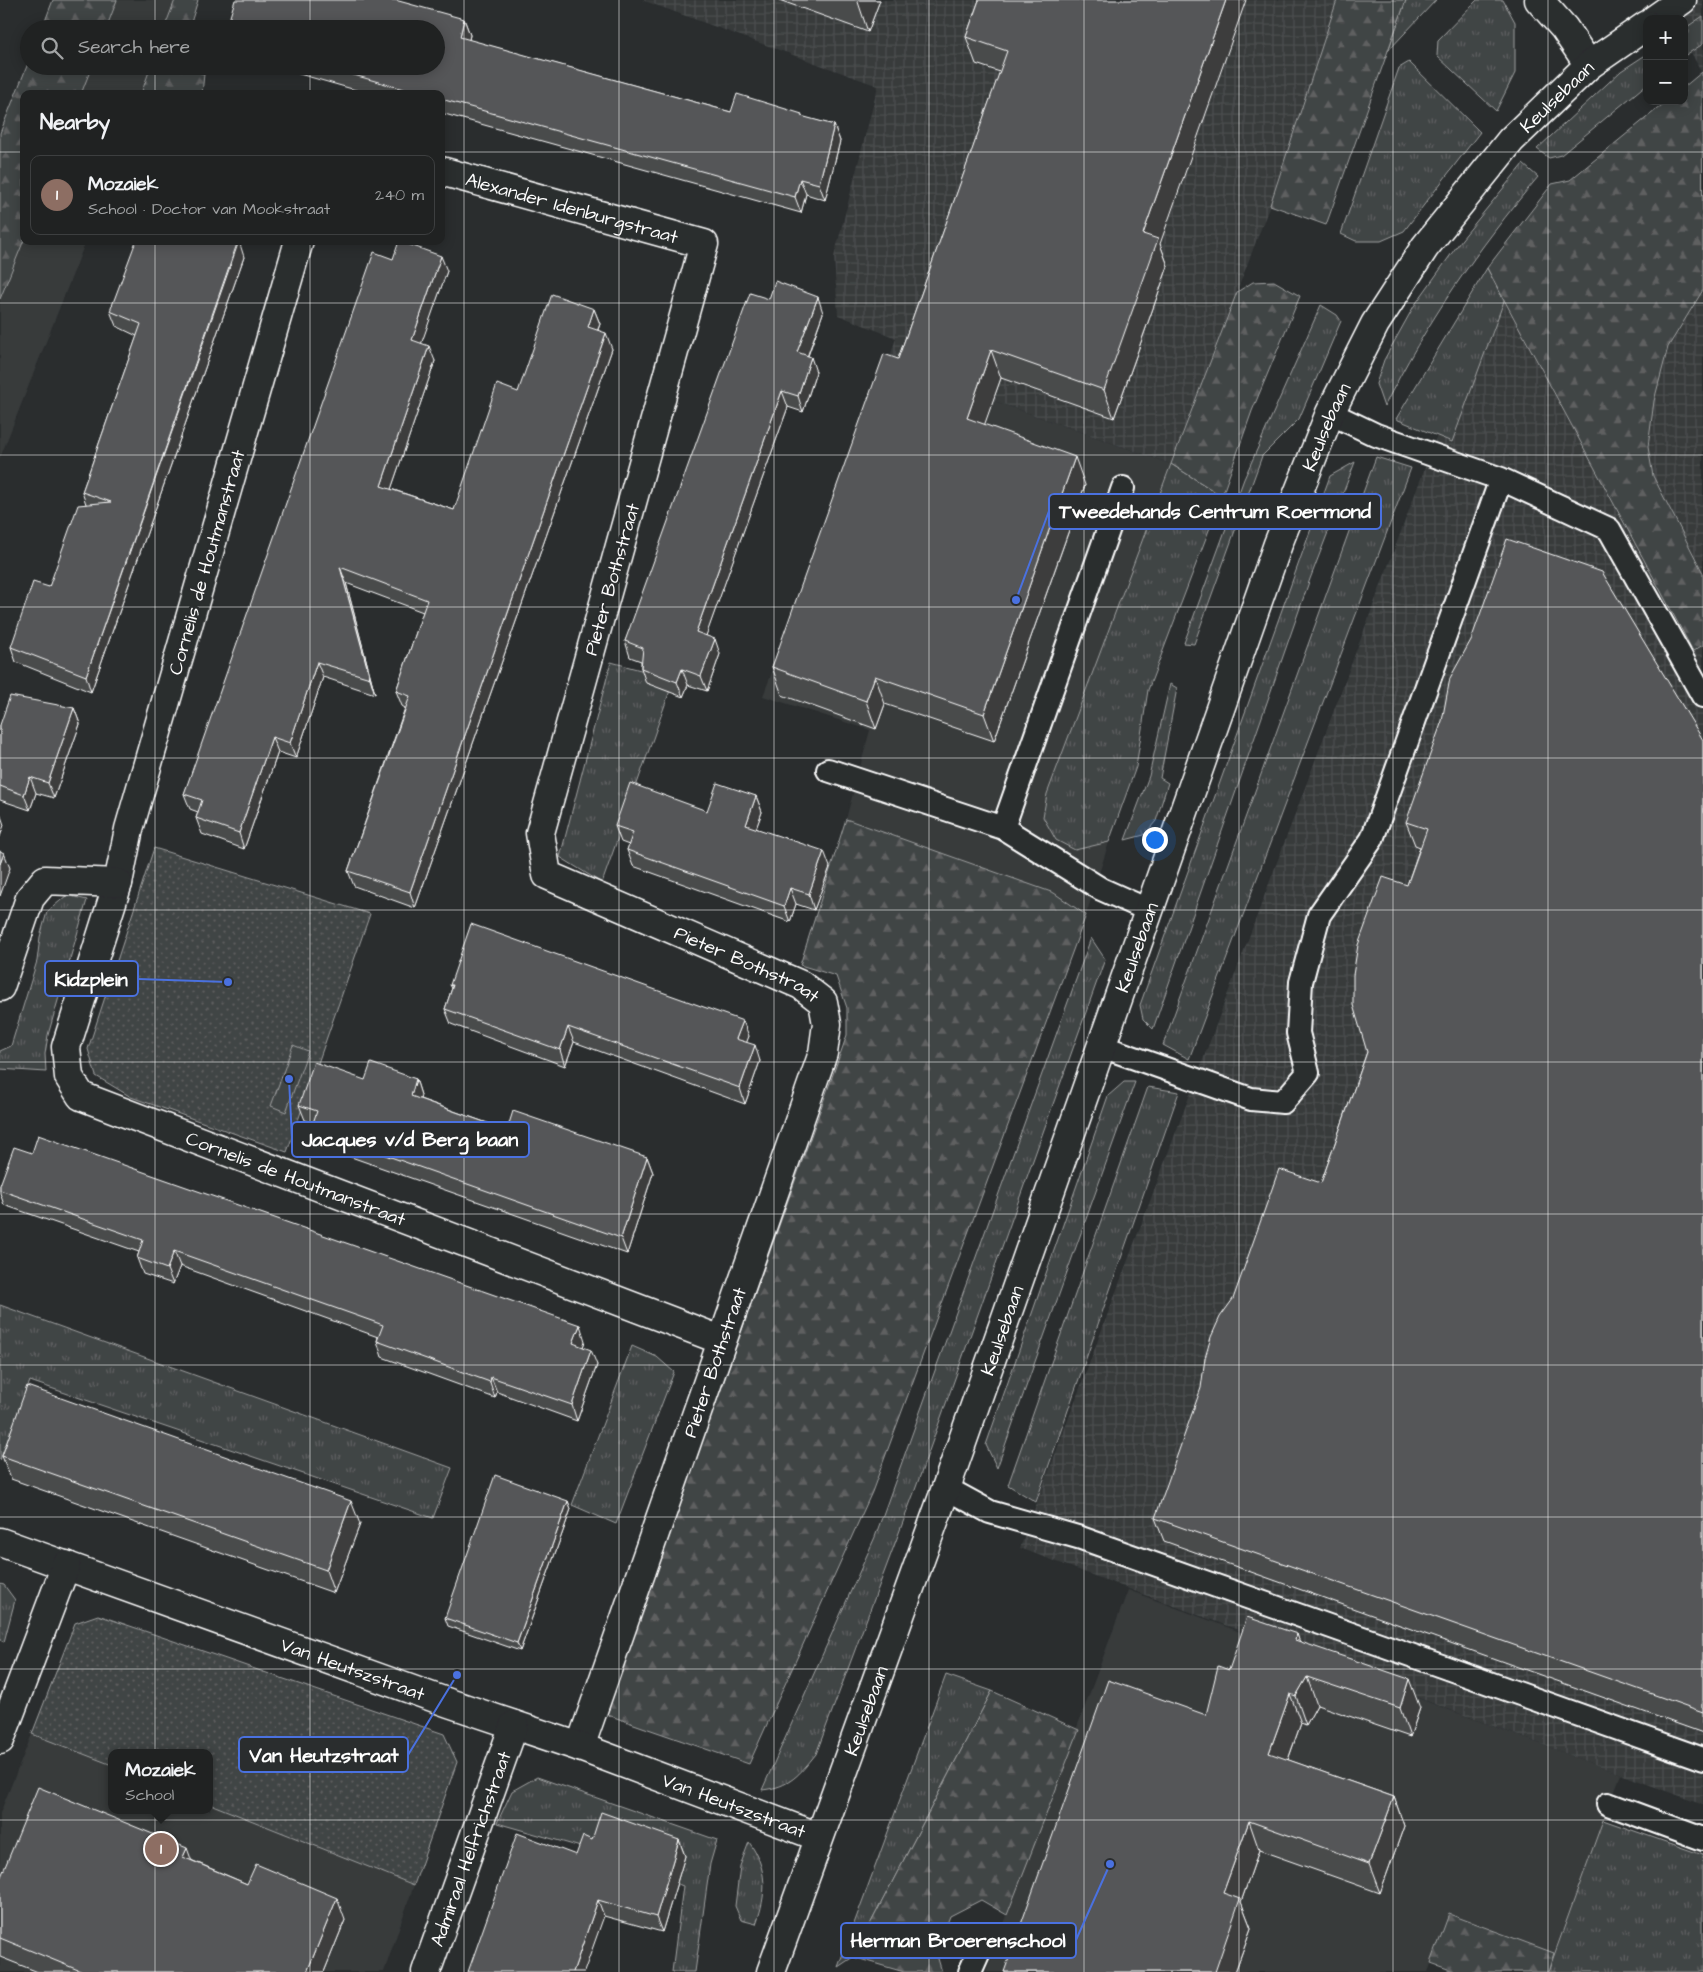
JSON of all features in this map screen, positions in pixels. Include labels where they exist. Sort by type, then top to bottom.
[{"type":"street","name":"Keulsebaan","points":[[771,1972],[946,1488],[1278,544],[1330,413],[1375,324],[1425,247],[1511,140],[1589,65],[1564,28],[1539,0]]},
{"type":"street","points":[[1661,15],[1682,0]]},
{"type":"street","points":[[1589,65],[1643,27]]},
{"type":"street","name":"Alexander Idenburgstraat","points":[[445,172],[704,244]]},
{"type":"street","name":"Pieter Bothstraat","points":[[580,1747],[822,1053],[827,1024],[823,1002],[801,985],[548,875],[540,833],[704,244]]},
{"type":"street","name":"Cornelis de Houtmanstraat","points":[[298,245],[129,829],[118,883],[66,1047],[69,1077],[81,1096],[721,1340]]},
{"type":"street","points":[[0,987],[30,898],[45,880],[118,883]]},
{"type":"street","name":"Van Heutszstraat","points":[[0,1542],[580,1747],[819,1837]]},
{"type":"street","points":[[0,1740],[66,1565]]},
{"type":"street","name":"Admiraal Helfrichstraat","points":[[426,1972],[514,1725]]},
{"type":"lane","points":[[1330,413],[1376,435],[1501,479],[1608,529],[1703,696]]},
{"type":"lane","points":[[1101,1046],[1251,1099],[1283,1102],[1308,1073],[1298,1033],[1301,990],[1319,915],[1372,840],[1501,479]]},
{"type":"lane","points":[[1003,828],[1124,488]]},
{"type":"lane","points":[[828,770],[1003,828],[1102,889],[1148,910]]},
{"type":"lane","points":[[946,1488],[990,1512],[1081,1538],[1703,1759]]},
{"type":"lane","points":[[1608,1804],[1703,1839]]},
{"type":"lane","points":[[970,1972],[982,1945]]},
{"type":"shaded area","points":[[94,0],[175,0],[167,20],[86,20]]},
{"type":"shaded area","points":[[642,0],[1337,0],[1270,205],[1171,464],[888,363],[896,338],[838,315],[834,257],[878,86]]},
{"type":"shaded area","points":[[1664,0],[1703,0],[1703,75],[1688,47],[1688,15],[1672,15]]},
{"type":"shaded area","points":[[64,75],[148,75],[142,90],[59,90]]},
{"type":"shaded area","points":[[20,188],[20,245],[84,245],[0,458],[0,238]]},
{"type":"shaded area","points":[[1703,290],[1703,573],[1653,476],[1648,447],[1654,401],[1668,347]]},
{"type":"shaded area","points":[[1504,301],[1693,651],[1703,645],[1703,1805],[1020,1548],[1475,334]]},
{"type":"shaded area","points":[[888,363],[1171,464],[1047,794],[1043,817],[1075,850],[1109,842],[1086,915],[1054,893],[846,819],[870,730],[763,696]]},
{"type":"shaded area","points":[[1128,1590],[1621,1774],[1554,1953],[1450,1914],[1428,1972],[986,1972]]},
{"type":"shaded area","points":[[32,1734],[108,1763],[108,1814],[213,1814],[213,1805],[414,1885],[384,1972],[0,1972],[0,1813]]},
{"type":"green space","points":[[53,0],[117,0],[109,20],[45,20]]},
{"type":"green space","points":[[175,0],[198,0],[192,20],[167,20]]},
{"type":"green space","points":[[1337,0],[1406,0],[1326,225],[1270,205]]},
{"type":"green space","points":[[1406,0],[1436,0],[1388,51]]},
{"type":"green space","points":[[1477,0],[1503,0],[1515,22],[1515,73],[1496,111],[1437,56],[1438,40]]},
{"type":"green space","points":[[1703,16],[1703,44],[1688,53],[1688,26]]},
{"type":"green space","points":[[1643,57],[1643,87],[1561,155],[1549,158],[1537,149],[1621,71]]},
{"type":"green space","points":[[1409,62],[1480,132],[1404,231],[1381,241],[1356,241],[1341,234],[1399,68]]},
{"type":"green space","points":[[1702,72],[1703,290],[1668,347],[1654,401],[1648,447],[1653,476],[1703,573],[1703,645],[1693,651],[1487,268],[1552,184],[1570,180],[1662,105],[1688,105],[1688,84]]},
{"type":"green space","points":[[23,75],[88,75],[83,90],[20,90],[20,245],[22,245],[0,299],[0,133]]},
{"type":"green space","points":[[148,75],[204,75],[202,90],[142,90]]},
{"type":"green space","points":[[1523,164],[1538,177],[1454,287],[1417,346],[1384,407],[1376,384],[1384,360],[1414,306],[1462,239]]},
{"type":"green space","points":[[1487,268],[1504,301],[1452,442],[1396,419]]},
{"type":"green space","points":[[1274,281],[1300,296],[1252,411],[1222,496],[1171,464],[1237,292],[1253,282]]},
{"type":"green space","points":[[1321,305],[1337,315],[1341,321],[1299,419],[1262,456],[1194,644],[1184,643],[1244,479]]},
{"type":"green space","points":[[1376,457],[1411,468],[1189,1059],[1163,1045]]},
{"type":"green space","points":[[1355,462],[1310,579],[1153,1029],[1143,1019],[1140,1005],[1330,476]]},
{"type":"green space","points":[[1171,464],[1222,496],[1148,690],[1136,767],[1109,842],[1075,850],[1056,840],[1043,817],[1047,794]]},
{"type":"green space","points":[[611,662],[674,679],[602,883],[560,857]]},
{"type":"green space","points":[[1170,684],[1177,688],[1160,778],[1168,783],[1156,821],[1144,835],[1125,840],[1149,776]]},
{"type":"green space","points":[[846,819],[1054,893],[1086,915],[872,1492],[749,1764],[605,1714],[847,1035],[847,1008],[836,976],[800,965]]},
{"type":"green space","points":[[154,848],[370,914],[287,1152],[131,1097],[96,1076],[88,1049]]},
{"type":"green space","points":[[67,895],[87,900],[48,1035],[45,1054],[46,1072],[0,1069],[0,1051],[11,1046],[37,961],[40,937],[47,912]]},
{"type":"green space","points":[[1091,938],[1105,959],[915,1490],[816,1754],[787,1783],[762,1790],[875,1537]]},
{"type":"green space","points":[[293,1045],[308,1051],[286,1112],[271,1106]]},
{"type":"green space","points":[[1124,1082],[1135,1082],[997,1468],[986,1445],[1108,1096]]},
{"type":"green space","points":[[1148,1087],[1179,1092],[1036,1502],[1008,1485]]},
{"type":"green space","points":[[0,1305],[452,1468],[433,1518],[30,1381],[0,1460]]},
{"type":"green space","points":[[632,1346],[657,1357],[674,1372],[616,1524],[572,1505]]},
{"type":"green space","points":[[0,1584],[4,1585],[15,1600],[4,1642],[0,1640]]},
{"type":"green space","points":[[98,1615],[444,1734],[457,1762],[414,1885],[213,1805],[213,1749],[108,1749],[108,1763],[32,1734],[75,1623]]},
{"type":"green space","points":[[946,1675],[992,1691],[853,1957],[838,1967]]},
{"type":"green space","points":[[992,1691],[1079,1730],[1007,1915],[981,1900],[950,1916],[936,1952],[942,1972],[904,1972],[853,1957]]},
{"type":"green space","points":[[537,1777],[717,1840],[710,1864],[695,1972],[672,1972],[683,1886],[591,1850],[497,1823],[512,1791]]},
{"type":"green space","points":[[1603,1820],[1703,1855],[1703,1972],[1548,1972]]},
{"type":"green space","points":[[749,1842],[760,1862],[764,1882],[760,1913],[756,1924],[741,1920],[735,1906],[740,1866]]},
{"type":"green space","points":[[1449,1914],[1554,1953],[1548,1972],[1456,1972],[1431,1963]]},
{"type":"building","points":[[235,0],[395,0],[464,19],[460,37],[731,112],[737,94],[834,125],[819,184],[800,179],[795,197],[445,100],[445,90],[407,90],[354,75],[445,75],[445,20],[229,20]]},
{"type":"building","points":[[979,0],[1226,0],[1143,234],[1158,239],[1104,390],[991,350],[967,418],[1075,457],[984,714],[875,676],[866,701],[772,667],[884,354],[898,359],[1007,51],[966,37]]},
{"type":"building","points":[[135,245],[237,245],[86,676],[11,647],[33,582],[49,587],[78,505],[111,502],[82,492],[141,324],[110,311]]},
{"type":"building","points":[[398,245],[410,245],[441,256],[412,340],[429,346],[381,486],[454,510],[497,384],[518,392],[552,294],[594,309],[588,327],[606,333],[410,892],[348,871],[410,696],[396,691],[427,600],[340,567],[370,678],[317,662],[290,743],[272,737],[239,833],[196,818],[202,800],[184,794],[374,252],[393,259]]},
{"type":"building","points":[[775,281],[818,297],[797,352],[811,357],[798,396],[782,391],[696,632],[715,639],[701,676],[682,669],[677,682],[641,668],[643,648],[625,641],[750,293],[769,299]]},
{"type":"building","points":[[1507,539],[1602,572],[1703,740],[1703,1712],[1155,1518],[1201,1388],[1205,1358],[1211,1337],[1220,1317],[1233,1299],[1279,1169],[1321,1183],[1367,1052],[1353,1005],[1353,975],[1358,945],[1383,877],[1407,885],[1427,829],[1406,822],[1442,721],[1450,678],[1471,640]]},
{"type":"building","points":[[10,696],[74,708],[48,783],[30,777],[24,795],[0,786],[0,725]]},
{"type":"building","points":[[630,783],[707,811],[717,783],[756,796],[746,825],[824,851],[809,894],[790,888],[784,906],[627,850],[633,832],[615,826]]},
{"type":"building","points":[[0,851],[4,853],[0,864]]},
{"type":"building","points":[[471,924],[743,1021],[736,1039],[755,1045],[740,1088],[568,1027],[560,1050],[445,1009],[453,985],[450,985]]},
{"type":"building","points":[[314,1062],[365,1080],[371,1063],[416,1079],[411,1096],[507,1130],[513,1111],[647,1157],[621,1238],[311,1129],[317,1111],[299,1105]]},
{"type":"building","points":[[38,1135],[580,1325],[573,1343],[591,1350],[572,1405],[491,1377],[490,1382],[377,1341],[383,1325],[174,1251],[167,1269],[137,1258],[143,1240],[0,1190],[0,1185],[14,1147],[32,1153]]},
{"type":"building","points":[[27,1386],[351,1501],[326,1570],[2,1456]]},
{"type":"building","points":[[495,1475],[568,1501],[517,1643],[445,1618]]},
{"type":"building","points":[[1247,1617],[1297,1634],[1295,1640],[1409,1679],[1400,1708],[1307,1677],[1296,1696],[1290,1694],[1269,1753],[1394,1797],[1369,1864],[1249,1821],[1223,1893],[1240,1899],[1215,1972],[1004,1972],[1108,1680],[1206,1715],[1218,1666],[1229,1670]]},
{"type":"building","points":[[38,1787],[187,1848],[183,1857],[247,1884],[256,1864],[337,1898],[307,1972],[83,1972],[0,1938],[0,1879]]},
{"type":"building","points":[[601,1812],[679,1840],[656,1917],[598,1900],[573,1972],[468,1972],[517,1833],[576,1855],[583,1836],[592,1840]]},
{"type":"place","name":"Tweedehands Centrum Roermond","points":[[1016,600]]},
{"type":"place","name":"Kidzplein","points":[[228,982]]},
{"type":"place","name":"Jacques v/d Berg baan","points":[[289,1079]]},
{"type":"place","name":"Van Heutzstraat","points":[[457,1675]]},
{"type":"place","name":"Mozaiek","points":[[161,1849]]},
{"type":"place","name":"Herman Broerenschool","points":[[1110,1864]]}]
